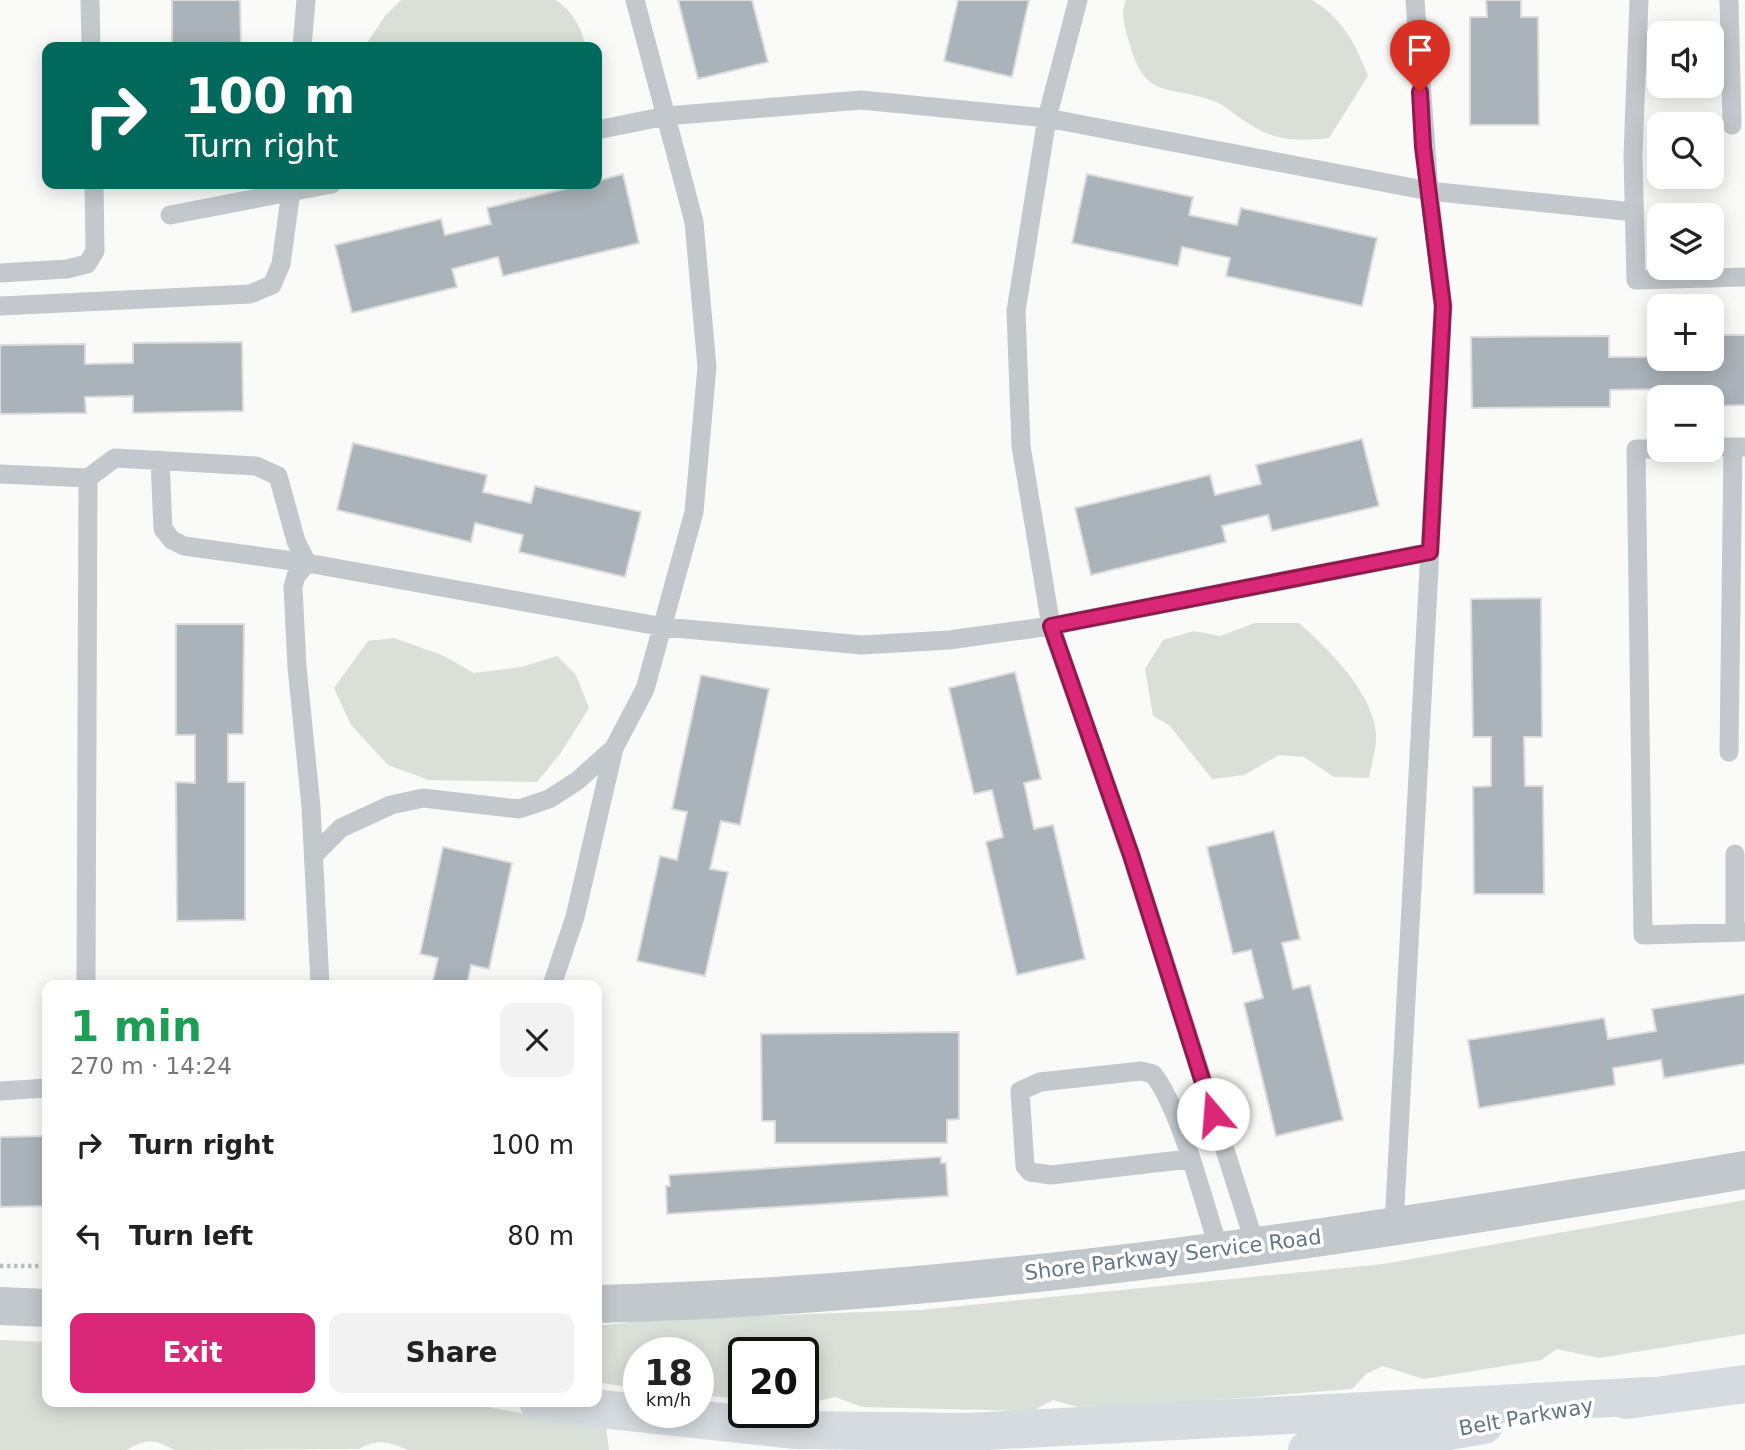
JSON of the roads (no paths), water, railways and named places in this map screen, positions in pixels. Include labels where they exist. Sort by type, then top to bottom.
[{"type":"highway","name":"Belt Parkway","points":[[1307,1450],[1408,1438],[1649,1396],[1745,1384]]},
{"type":"highway","points":[[584,1407],[795,1430],[967,1432],[1649,1396]]},
{"type":"street","name":"Shore Parkway Service Road","points":[[602,1304],[729,1300],[1036,1274],[1394,1225],[1745,1170]]},
{"type":"street","points":[[0,1306],[42,1308]]},
{"type":"lane","points":[[90,0],[91,42]]},
{"type":"lane","points":[[302,42],[306,0]]},
{"type":"lane","points":[[554,980],[575,917],[614,748],[645,689],[694,512],[707,367],[694,222],[635,0]]},
{"type":"lane","points":[[1078,0],[1046,118],[1016,311],[1021,446],[1051,626],[1131,855],[1237,1247]]},
{"type":"lane","points":[[1394,1225],[1443,306],[1429,191],[1415,0]]},
{"type":"lane","points":[[1639,0],[1633,155],[1636,280],[1745,276]]},
{"type":"lane","points":[[1729,0],[1732,125]]},
{"type":"lane","points":[[602,129],[666,116],[861,100],[1046,118],[1429,191],[1634,212]]},
{"type":"lane","points":[[0,273],[66,269],[87,264],[95,251],[93,189]]},
{"type":"lane","points":[[170,215],[287,189]]},
{"type":"lane","points":[[0,306],[250,294],[272,285],[281,264],[292,189]]},
{"type":"lane","points":[[1729,752],[1739,447]]},
{"type":"lane","points":[[1647,449],[1636,449],[1643,935],[1740,932],[1735,854]]},
{"type":"lane","points":[[0,474],[88,478],[115,458],[256,466],[278,477],[296,541],[307,563]]},
{"type":"lane","points":[[160,460],[163,529],[172,540],[184,546],[307,563],[664,627],[862,645],[949,640],[1051,626],[1430,552]]},
{"type":"lane","points":[[86,980],[88,478]]},
{"type":"lane","points":[[307,563],[296,576],[293,587],[297,667],[314,855],[320,980]]},
{"type":"lane","points":[[314,855],[341,828],[391,805],[423,798],[519,809],[549,799],[577,781],[614,748]]},
{"type":"lane","points":[[1189,1159],[1051,1175],[1030,1172],[1025,1166],[1020,1091],[1040,1082],[1141,1071],[1153,1074],[1167,1096],[1189,1159],[1237,1247]]},
{"type":"lane","points":[[0,1091],[42,1088]]}]
